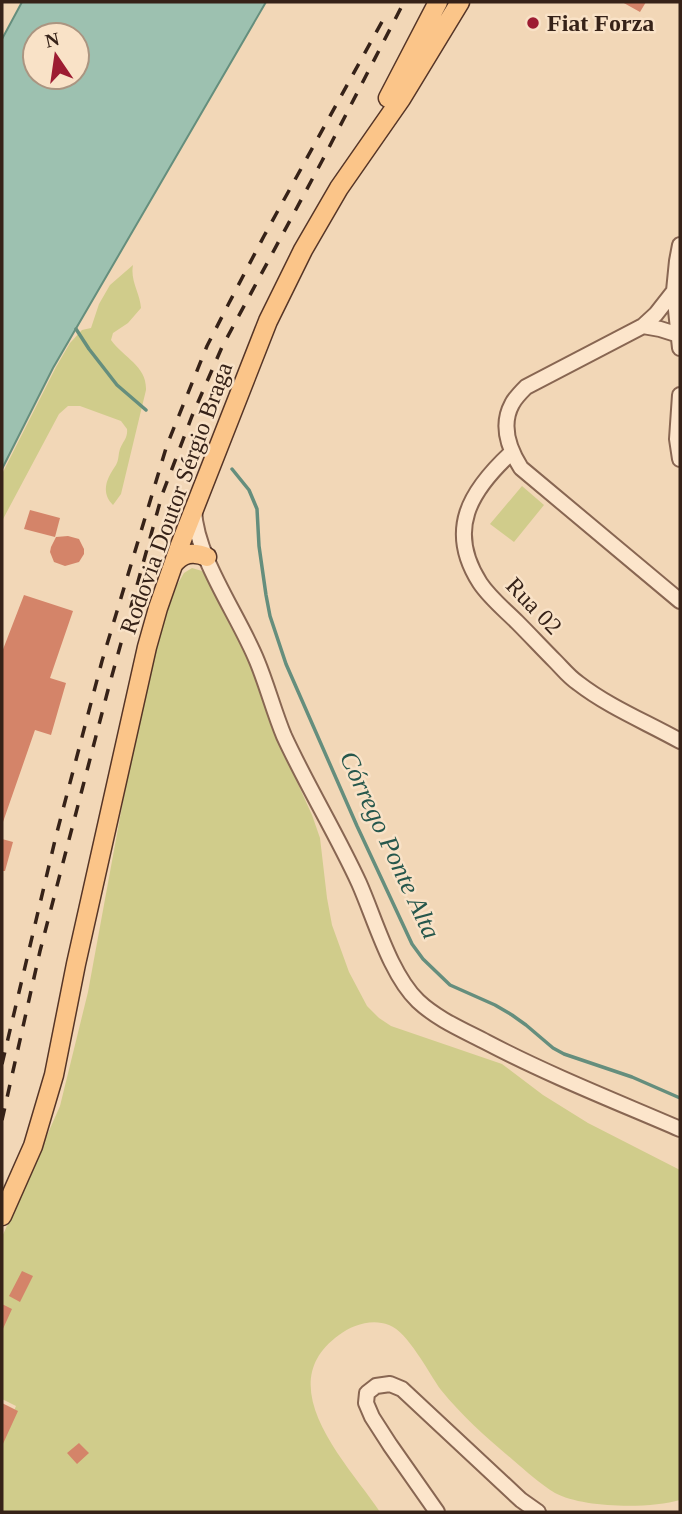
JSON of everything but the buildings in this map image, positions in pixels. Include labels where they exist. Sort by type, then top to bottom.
[{"type":"main road","points":[[360,157],[438,2]]},
{"type":"main road","name":"Rodovia Doutor Sérgio Braga","points":[[2,1216],[33,1146],[54,1075],[147,647],[194,508],[268,321],[303,250],[460,2]]},
{"type":"main road","points":[[173,565],[183,555],[191,553],[207,557]]},
{"type":"street","points":[[680,245],[674,291],[680,342]]},
{"type":"street","points":[[674,291],[643,326],[526,387],[512,402],[506,419],[506,433],[511,453],[521,468],[680,601]]},
{"type":"street","points":[[643,326],[660,329],[680,342]]},
{"type":"street","points":[[680,395],[677,439],[680,459]]},
{"type":"street","name":"Rua 02","points":[[511,453],[478,488],[468,507],[464,537],[468,561],[482,586],[575,681],[604,702],[680,741]]},
{"type":"street","points":[[194,508],[197,529],[207,557],[257,661],[284,735],[337,837],[393,962],[411,993],[438,1016],[523,1061],[680,1129]]},
{"type":"street","points":[[438,1512],[372,1417],[366,1400],[367,1393],[373,1387],[390,1384],[402,1389],[538,1512]]},
{"type":"shaded area","points":[[22,2],[266,2],[53,368],[2,469],[2,39]]},
{"type":"shaded area","points":[[133,265],[141,308],[128,323],[113,333],[111,340],[139,368],[146,390],[121,494],[113,505],[107,495],[106,485],[117,463],[127,429],[121,421],[80,406],[68,406],[59,414],[2,521],[2,474],[56,367],[70,343],[82,330],[91,328],[99,304],[110,285]]},
{"type":"shaded area","points":[[522,486],[544,505],[514,542],[490,524]]},
{"type":"shaded area","points":[[192,568],[202,571],[246,651],[283,751],[312,815],[320,838],[332,925],[349,972],[367,1006],[391,1026],[502,1064],[543,1095],[588,1123],[680,1170],[680,1500],[651,1505],[616,1506],[582,1502],[555,1493],[503,1452],[457,1409],[417,1353],[396,1329],[383,1323],[369,1322],[339,1335],[319,1355],[311,1378],[313,1401],[321,1425],[380,1512],[2,1512],[2,1439],[16,1406],[2,1399],[2,1237],[60,1106],[88,992],[132,752],[152,667],[164,620],[177,585],[184,573]]},
{"type":"waterway","points":[[76,329],[117,385],[146,410]]},
{"type":"waterway","name":"Córrego Ponte Alta","points":[[232,469],[249,490],[257,509],[266,595],[286,664],[412,944],[423,959],[450,985],[512,1015],[553,1048],[680,1098]]},
{"type":"railway","points":[[2,1120],[40,951],[162,495],[222,347],[404,2]]},
{"type":"railway","points":[[2,1064],[56,836],[102,661],[167,445],[207,346],[384,18]]},
{"type":"place","name":"Fiat Forza","points":[[533,23]]}]
